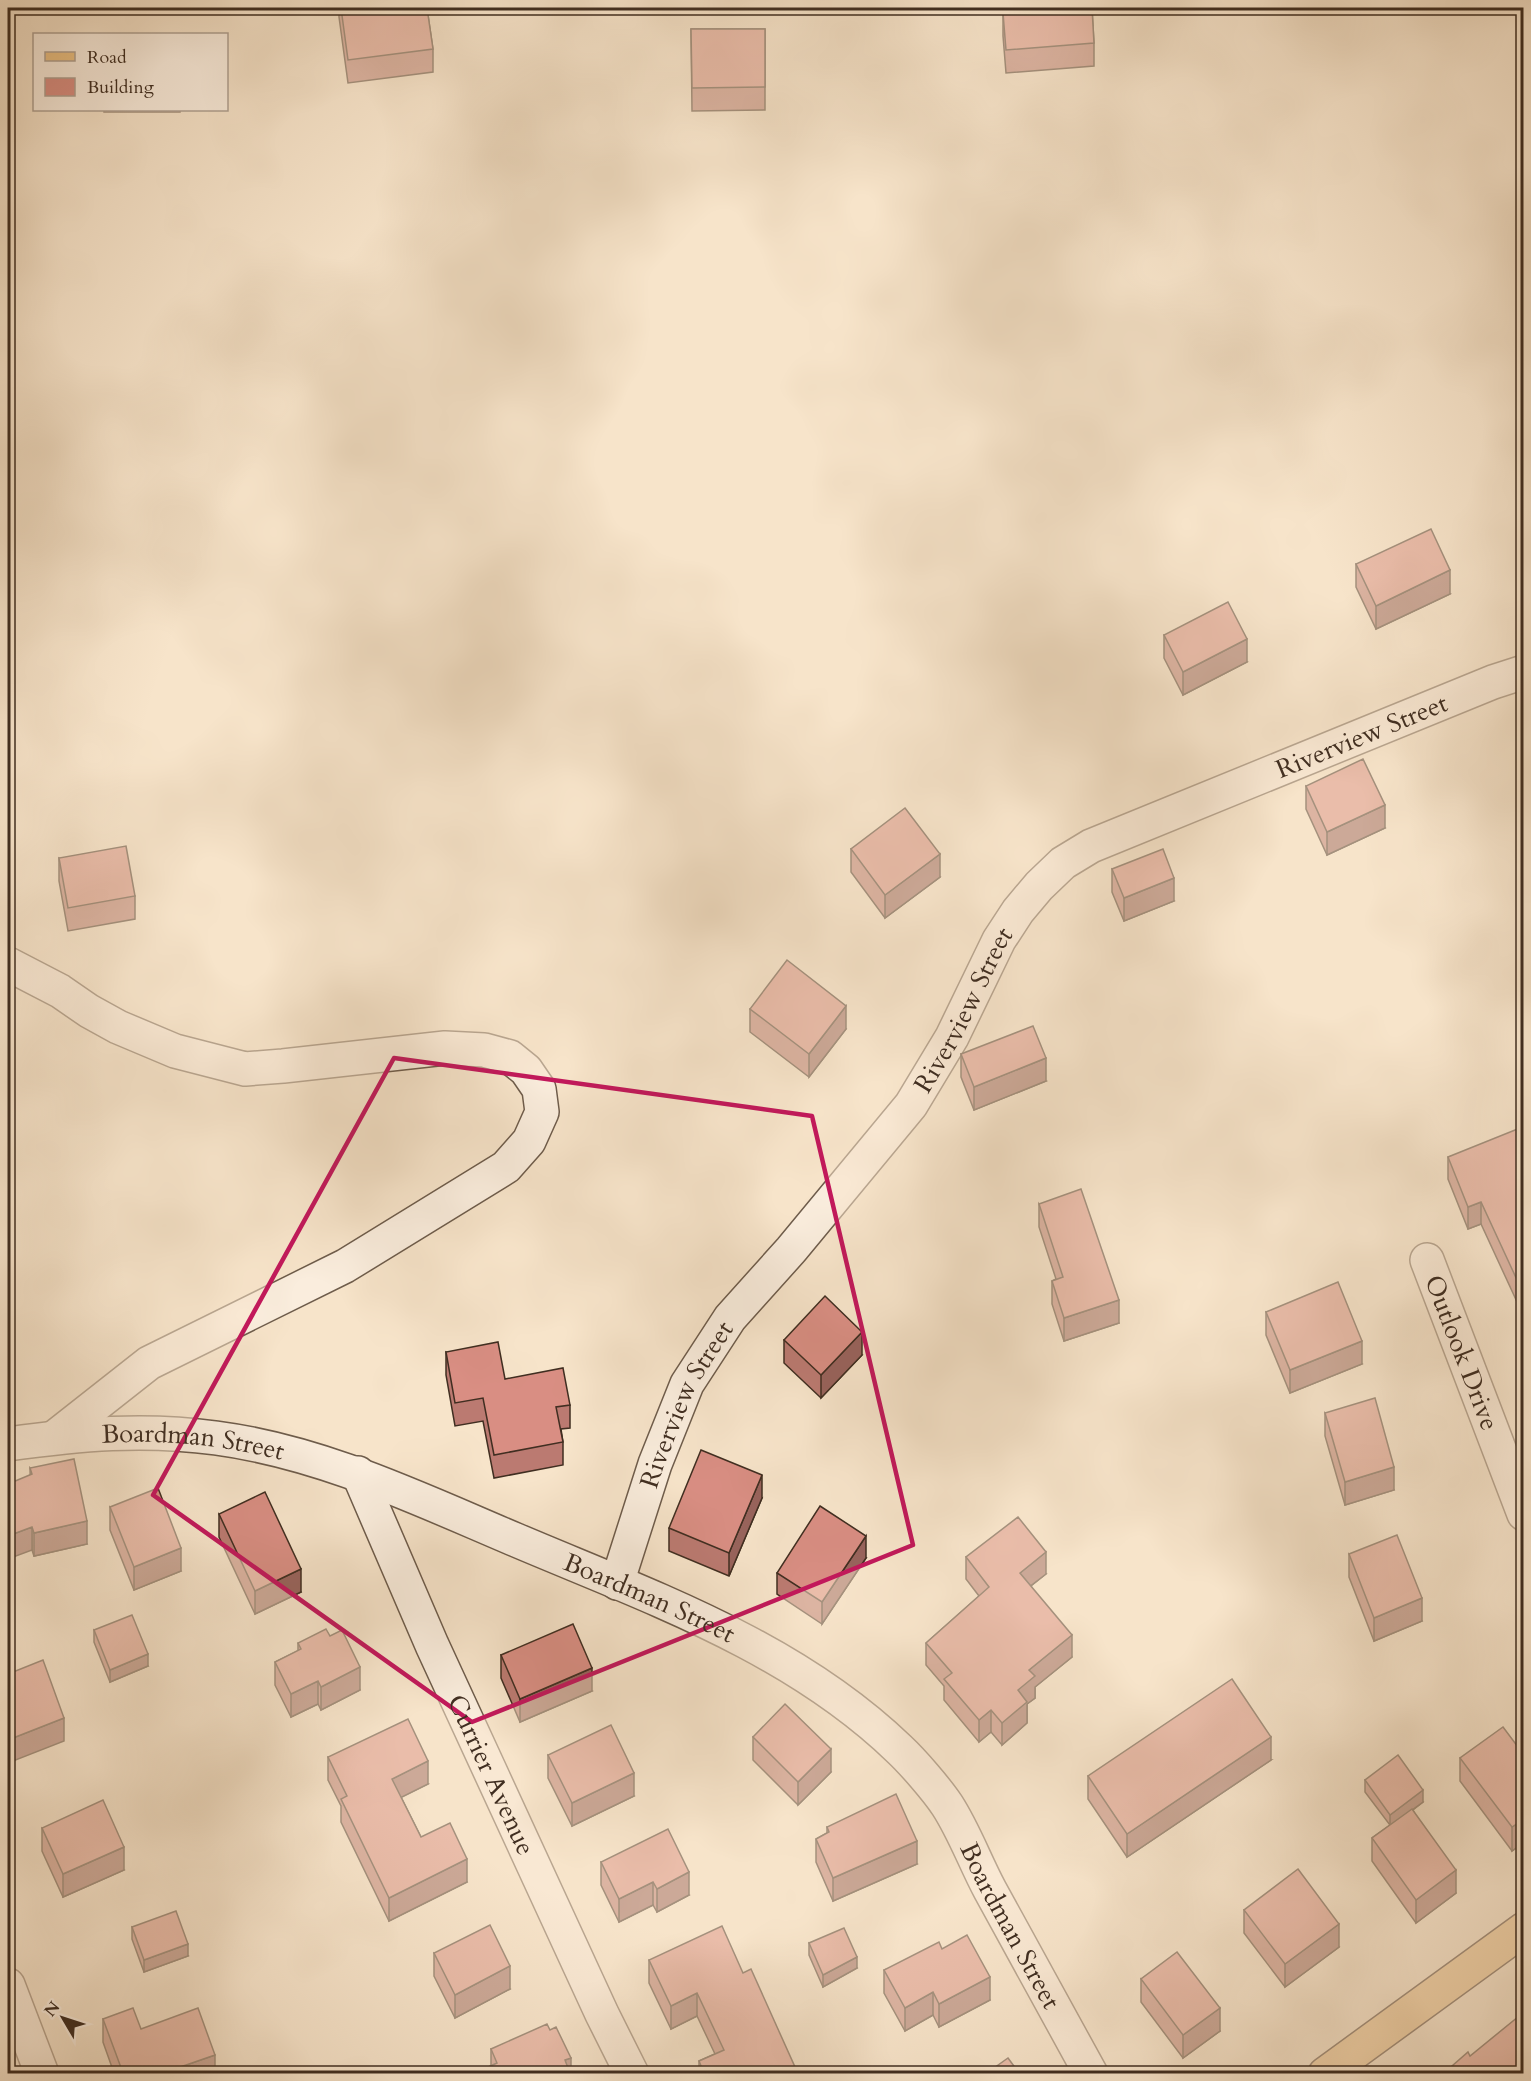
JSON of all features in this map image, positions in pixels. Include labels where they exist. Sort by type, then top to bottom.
[{"type":"main road","points":[[1325,2073],[1524,1929]]},
{"type":"street","name":"Riverview Street","points":[[617,1582],[655,1464],[687,1384],[730,1318],[792,1250],[911,1105],[952,1037],[999,940],[1039,885],[1063,863],[1090,846],[1493,682],[1524,672]]},
{"type":"street","points":[[8,964],[60,991],[118,1027],[175,1051],[245,1068],[445,1048],[484,1050],[510,1057],[526,1070],[539,1089],[542,1112],[529,1141],[506,1167],[345,1266],[149,1363],[55,1437]]},
{"type":"street","name":"Outlook Drive","points":[[1426,1260],[1524,1514]]},
{"type":"street","name":"Boardman Street","points":[[8,1444],[116,1432],[169,1432],[210,1437],[283,1452],[358,1473],[715,1624],[794,1668],[840,1698],[901,1750],[947,1804],[988,1885],[1091,2073]]},
{"type":"street","name":"Currier Avenue","points":[[358,1473],[432,1645],[602,2014],[632,2073]]},
{"type":"street","points":[[8,1985],[42,2073]]},
{"type":"highlighted area","points":[[394,1058],[812,1116],[913,1545],[472,1722],[153,1495]]},
{"type":"building","points":[[341,8],[427,8],[433,49],[348,60]]},
{"type":"building","points":[[1030,8],[1092,8],[1094,43],[1006,50],[1003,13],[1030,11]]},
{"type":"building","points":[[691,29],[765,29],[765,87],[692,88]]},
{"type":"building","points":[[1431,529],[1450,570],[1376,606],[1356,564]]},
{"type":"building","points":[[1228,602],[1247,639],[1183,672],[1164,635]]},
{"type":"building","points":[[1363,759],[1385,805],[1327,832],[1306,786]]},
{"type":"building","points":[[905,808],[940,854],[885,895],[851,849]]},
{"type":"building","points":[[126,846],[135,896],[68,908],[59,858]]},
{"type":"building","points":[[1163,849],[1174,878],[1124,898],[1112,869]]},
{"type":"building","points":[[787,960],[846,1006],[809,1054],[750,1009]]},
{"type":"building","points":[[1033,1026],[1046,1058],[974,1087],[961,1054]]},
{"type":"building","points":[[1520,1128],[1524,1138],[1524,1295],[1481,1202],[1468,1207],[1448,1157]]},
{"type":"building","points":[[1081,1189],[1119,1300],[1064,1318],[1052,1281],[1063,1277],[1039,1204]]},
{"type":"building","points":[[1338,1282],[1362,1341],[1290,1370],[1266,1312]]},
{"type":"building","points":[[825,1296],[862,1332],[821,1375],[784,1340]]},
{"type":"building","points":[[498,1342],[505,1379],[563,1368],[570,1405],[556,1407],[563,1442],[494,1455],[483,1398],[455,1403],[446,1352]]},
{"type":"building","points":[[1375,1398],[1394,1467],[1345,1482],[1325,1413]]},
{"type":"building","points":[[701,1450],[762,1475],[729,1553],[669,1528]]},
{"type":"building","points":[[74,1459],[87,1521],[34,1533],[32,1527],[8,1536],[8,1484],[32,1474],[30,1468]]},
{"type":"building","points":[[158,1488],[181,1548],[134,1567],[110,1507]]},
{"type":"building","points":[[265,1492],[301,1569],[255,1591],[219,1514]]},
{"type":"building","points":[[820,1506],[866,1536],[822,1602],[777,1573]]},
{"type":"building","points":[[1018,1517],[1046,1552],[1020,1573],[1072,1635],[1029,1670],[1035,1676],[1018,1690],[1027,1702],[1002,1723],[991,1710],[979,1720],[944,1679],[952,1673],[926,1643],[989,1587],[966,1557]]},
{"type":"building","points":[[1397,1535],[1422,1598],[1374,1618],[1349,1554]]},
{"type":"building","points":[[132,1615],[148,1654],[110,1670],[94,1630]]},
{"type":"building","points":[[573,1624],[592,1668],[520,1699],[501,1655]]},
{"type":"building","points":[[326,1629],[330,1636],[342,1630],[360,1667],[321,1687],[318,1681],[291,1694],[275,1662],[301,1649],[298,1643]]},
{"type":"building","points":[[43,1660],[64,1718],[8,1740],[8,1674]]},
{"type":"building","points":[[1232,1679],[1271,1737],[1127,1834],[1088,1776]]},
{"type":"building","points":[[785,1704],[831,1749],[798,1782],[753,1737]]},
{"type":"building","points":[[408,1719],[428,1761],[392,1779],[421,1837],[450,1823],[467,1859],[389,1898],[341,1799],[347,1796],[328,1757]]},
{"type":"building","points":[[611,1725],[634,1773],[572,1803],[548,1755]]},
{"type":"building","points":[[1503,1727],[1524,1755],[1524,1819],[1512,1827],[1460,1758]]},
{"type":"building","points":[[1398,1755],[1423,1790],[1390,1815],[1365,1780]]},
{"type":"building","points":[[896,1794],[917,1841],[833,1878],[816,1839],[829,1832],[827,1827]]},
{"type":"building","points":[[103,1800],[124,1847],[63,1874],[42,1828]]},
{"type":"building","points":[[1412,1809],[1456,1870],[1416,1900],[1372,1838]]},
{"type":"building","points":[[668,1829],[689,1872],[657,1889],[653,1882],[619,1899],[601,1862]]},
{"type":"building","points":[[1298,1869],[1339,1924],[1285,1964],[1244,1910]]},
{"type":"building","points":[[176,1911],[188,1944],[144,1960],[132,1927]]},
{"type":"building","points":[[490,1925],[510,1966],[455,1995],[434,1953]]},
{"type":"building","points":[[722,1926],[743,1973],[751,1969],[795,2067],[782,2073],[704,2073],[699,2061],[724,2050],[697,1993],[671,2006],[649,1960]]},
{"type":"building","points":[[844,1928],[857,1957],[823,1975],[809,1943]]},
{"type":"building","points":[[967,1935],[990,1977],[939,2004],[933,1992],[905,2008],[884,1970],[939,1942],[942,1949]]},
{"type":"building","points":[[1177,1952],[1220,2008],[1183,2035],[1141,1979]]},
{"type":"building","points":[[133,2008],[141,2029],[198,2008],[215,2055],[163,2073],[123,2073],[103,2019]]},
{"type":"building","points":[[1524,2012],[1524,2073],[1444,2073],[1468,2052],[1470,2056]]},
{"type":"building","points":[[547,2024],[550,2030],[556,2027],[571,2058],[565,2060],[568,2068],[556,2073],[488,2073],[486,2068],[497,2063],[491,2049]]},
{"type":"building","points":[[1008,2058],[1019,2073],[987,2073]]}]
